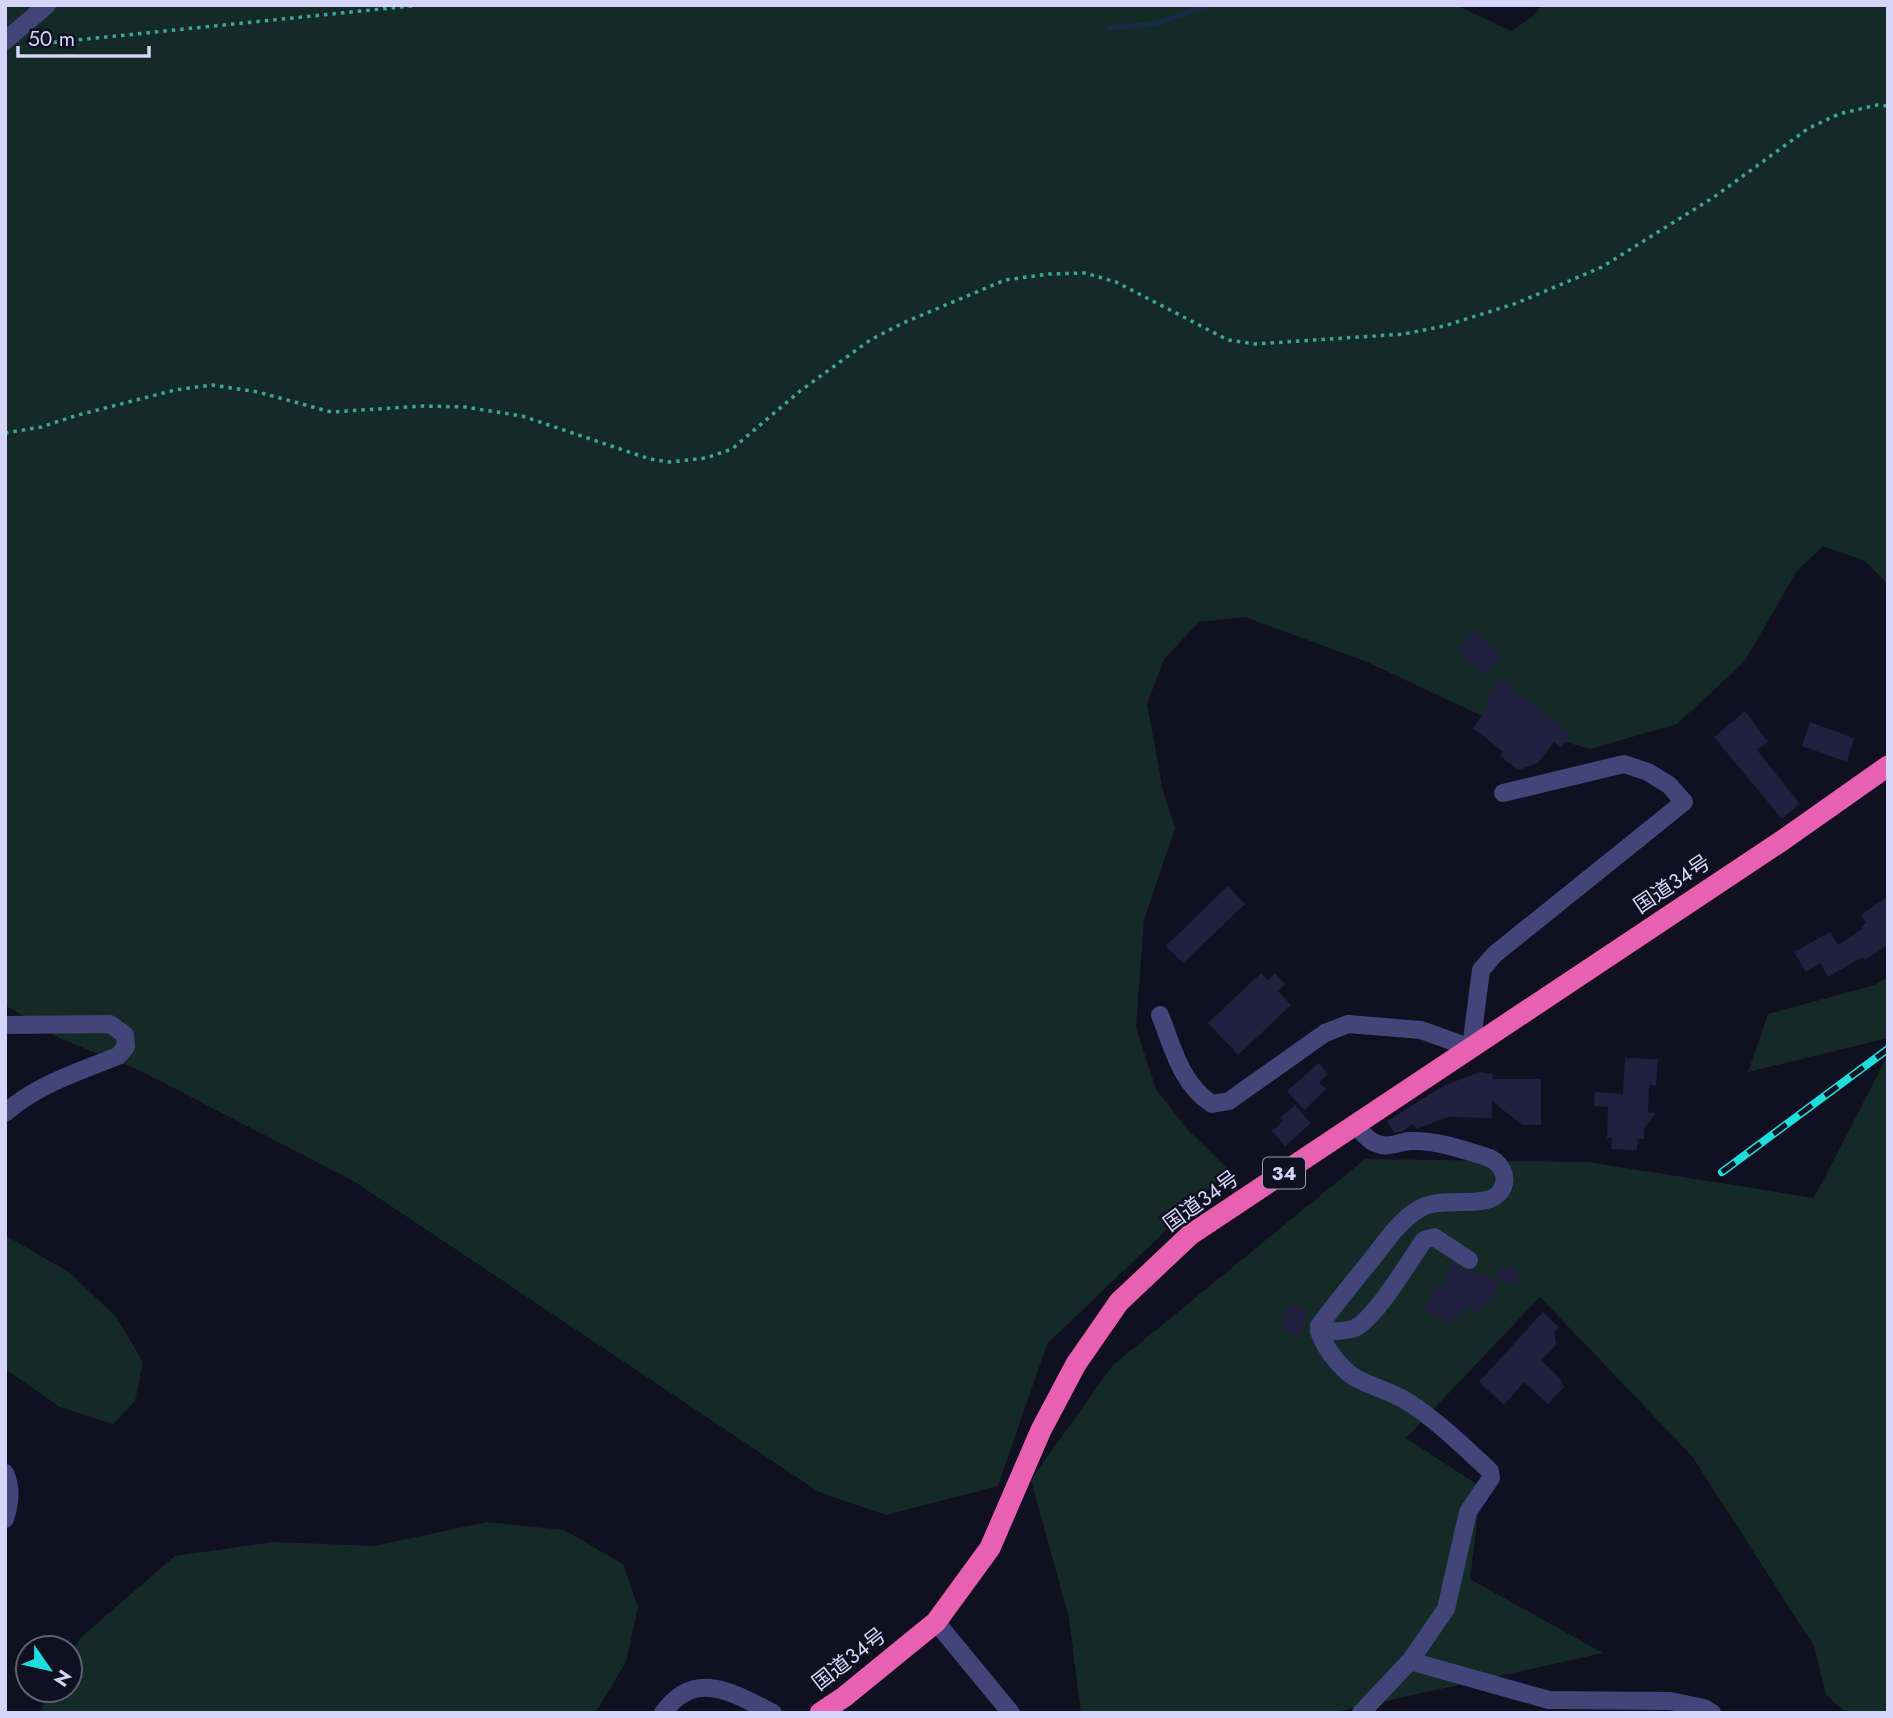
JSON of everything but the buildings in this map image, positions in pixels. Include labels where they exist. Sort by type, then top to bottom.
[{"type":"highway","name":"国道34号","points":[[820,1713],[844,1698],[936,1622],[990,1548],[1041,1430],[1076,1364],[1119,1302],[1190,1235],[1783,840],[1888,766]]},
{"type":"street","points":[[12,43],[47,5]]},
{"type":"street","points":[[1160,1015],[1185,1076],[1197,1094],[1212,1104],[1229,1101],[1325,1034],[1348,1024],[1421,1030],[1471,1048],[1481,970],[1496,954],[1684,802],[1669,785],[1648,772],[1624,764],[1503,793]]},
{"type":"street","points":[[5,1025],[110,1024],[125,1035],[126,1047],[118,1056],[46,1084],[24,1096],[5,1113]]},
{"type":"street","points":[[1356,1125],[1372,1142],[1388,1147],[1411,1142],[1448,1145],[1490,1157],[1501,1166],[1504,1177],[1502,1191],[1494,1198],[1482,1202],[1447,1200],[1421,1207],[1398,1226],[1319,1326],[1325,1346],[1353,1376],[1407,1401],[1444,1429],[1490,1471],[1491,1478],[1468,1513],[1446,1609],[1410,1661],[1361,1713]]},
{"type":"street","points":[[1319,1332],[1352,1329],[1362,1324],[1375,1310],[1424,1240],[1434,1237],[1469,1260]]},
{"type":"street","points":[[5,1473],[9,1481],[10,1505],[5,1518]]},
{"type":"street","points":[[936,1622],[1011,1713]]},
{"type":"street","points":[[1410,1661],[1549,1700],[1670,1701],[1704,1708],[1712,1713]]},
{"type":"street","points":[[663,1713],[684,1691],[704,1687],[726,1691],[773,1713]]},
{"type":"path","points":[[12,43],[420,5]]},
{"type":"path","points":[[5,433],[41,427],[163,393],[212,384],[258,392],[331,412],[423,406],[465,407],[522,416],[650,459],[670,462],[706,458],[732,449],[800,391],[870,340],[903,323],[1005,280],[1085,272],[1116,282],[1228,340],[1255,344],[1404,334],[1444,326],[1517,303],[1602,267],[1714,197],[1808,128],[1839,114],[1877,105],[1888,106]]},
{"type":"green space","points":[[5,5],[1456,5],[1511,31],[1535,15],[1542,5],[1888,5],[1888,584],[1865,561],[1823,546],[1797,571],[1744,662],[1677,724],[1590,749],[1495,722],[1365,661],[1245,617],[1199,622],[1164,659],[1147,704],[1163,791],[1175,828],[1144,920],[1136,1028],[1156,1089],[1186,1128],[1229,1170],[1047,1344],[998,1486],[886,1515],[819,1492],[355,1182],[141,1071],[59,1038],[5,1005]]},
{"type":"green space","points":[[1888,977],[1888,1038],[1748,1072],[1768,1014],[1875,985]]},
{"type":"green space","points":[[1888,1055],[1888,1713],[1847,1713],[1826,1695],[1814,1646],[1692,1456],[1540,1297],[1406,1438],[1481,1487],[1470,1579],[1603,1653],[1331,1713],[1081,1713],[1069,1618],[1031,1480],[1112,1366],[1365,1159],[1588,1162],[1814,1198]]},
{"type":"green space","points":[[5,1235],[70,1273],[116,1317],[143,1362],[135,1401],[113,1424],[60,1407],[5,1369]]},
{"type":"green space","points":[[487,1522],[564,1530],[623,1564],[638,1607],[626,1662],[595,1713],[39,1713],[44,1704],[84,1704],[84,1635],[175,1556],[274,1542],[374,1546]]},
{"type":"waterway","points":[[1110,28],[1154,24],[1209,5]]},
{"type":"railway","points":[[1722,1172],[1888,1049]]}]
